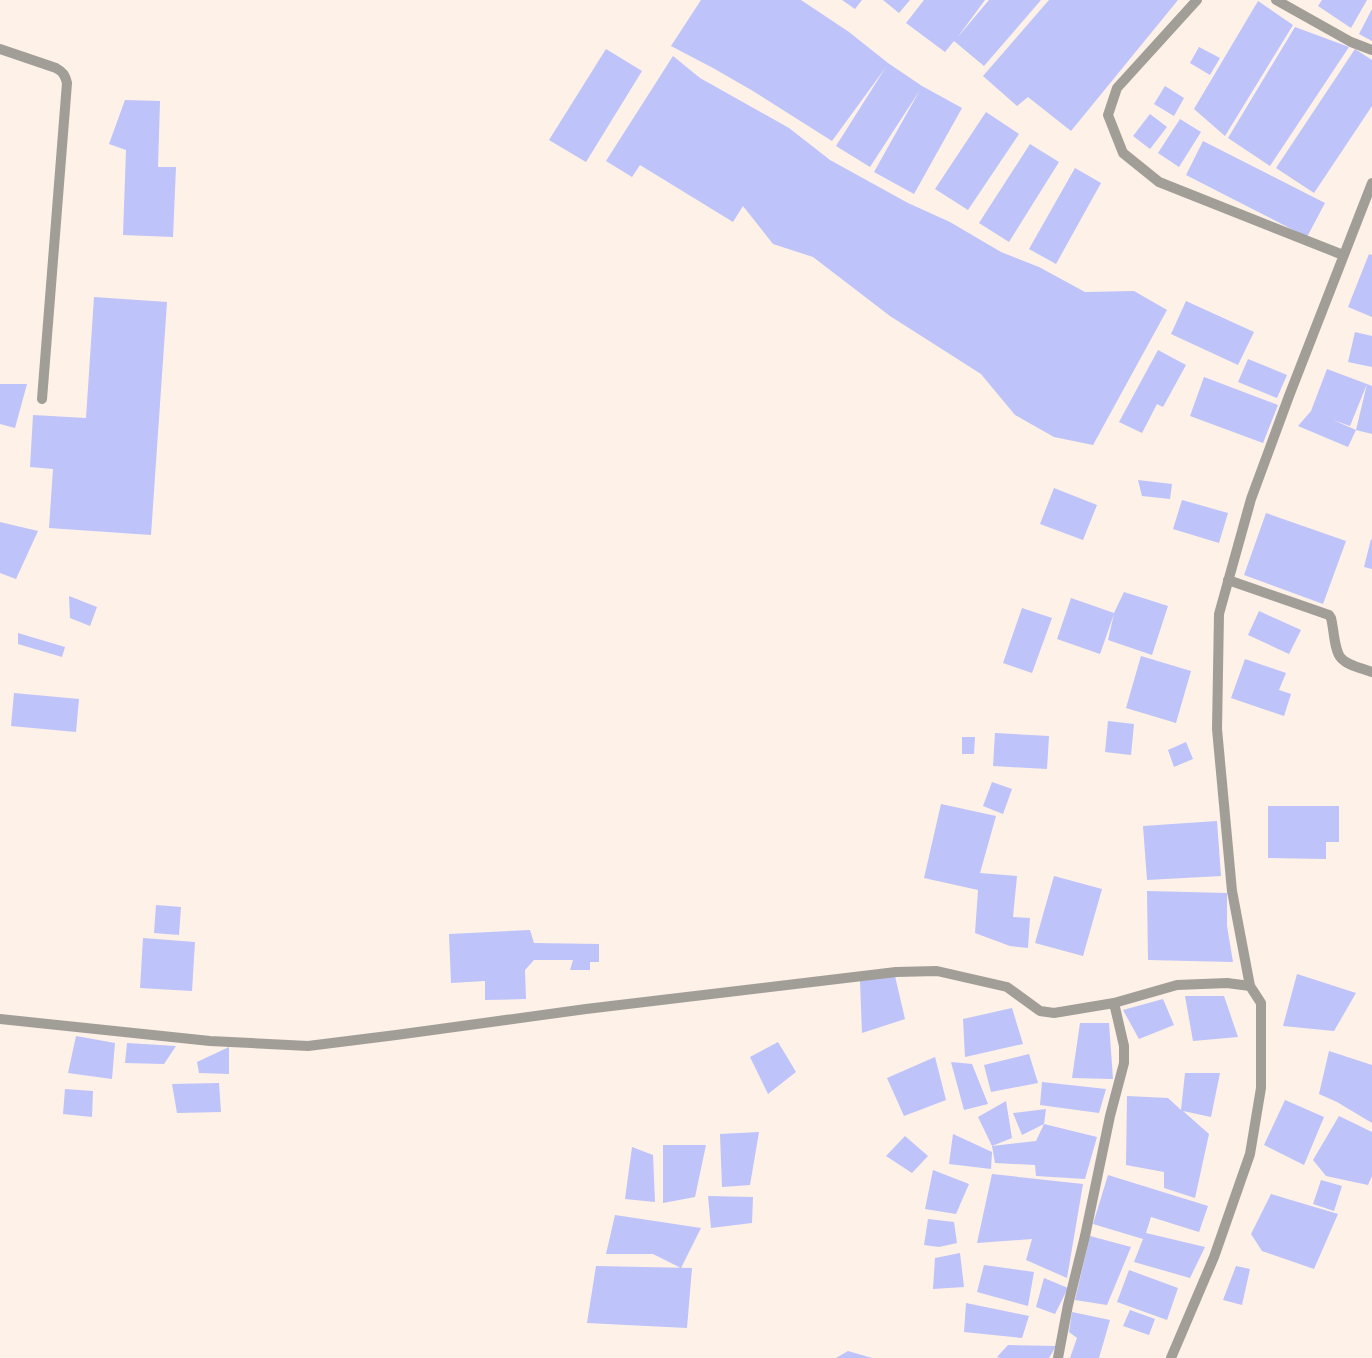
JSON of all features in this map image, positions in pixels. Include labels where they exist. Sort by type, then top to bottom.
[{"type":"street","points":[[1197,0],[1117,88],[1108,115],[1124,153],[1159,182],[1343,256]]},
{"type":"street","points":[[1276,0],[1351,42],[1372,50]]},
{"type":"street","points":[[0,49],[56,68],[65,76],[66,83],[42,399]]},
{"type":"street","points":[[1171,1358],[1214,1257],[1250,1154],[1261,1088],[1261,1003],[1250,986],[1232,891],[1217,729],[1219,614],[1251,499],[1289,396],[1372,183]]},
{"type":"street","points":[[1228,580],[1329,615],[1331,618],[1336,647],[1340,657],[1350,664],[1372,672]]},
{"type":"street","points":[[0,1019],[210,1041],[308,1046],[586,1009],[896,972],[937,971],[1007,987],[1040,1011],[1054,1013],[1114,1003],[1177,984],[1227,983],[1250,986]]},
{"type":"street","points":[[1058,1358],[1068,1305],[1086,1236],[1110,1116],[1124,1063],[1124,1046],[1114,1003]]},
{"type":"building","points":[[701,0],[801,0],[849,32],[888,63],[922,86],[962,108],[914,194],[874,172],[920,90],[870,167],[836,146],[886,67],[832,141],[753,91],[671,46]]},
{"type":"building","points":[[842,0],[862,0],[855,9]]},
{"type":"building","points":[[883,0],[910,0],[899,13]]},
{"type":"building","points":[[924,0],[985,0],[957,38],[989,0],[1041,0],[984,66],[954,41],[945,52],[906,23]]},
{"type":"building","points":[[1049,0],[1178,0],[1071,131],[1028,97],[1017,106],[983,76]]},
{"type":"building","points":[[1322,0],[1367,0],[1351,28],[1318,6]]},
{"type":"building","points":[[1258,1],[1293,25],[1225,136],[1194,109]]},
{"type":"building","points":[[1372,9],[1372,41],[1359,34]]},
{"type":"building","points":[[1295,27],[1349,47],[1270,166],[1228,138]]},
{"type":"building","points":[[1199,47],[1220,58],[1210,75],[1190,63]]},
{"type":"building","points":[[606,49],[642,71],[586,162],[549,140]]},
{"type":"building","points":[[1355,49],[1372,60],[1372,106],[1314,193],[1276,168]]},
{"type":"building","points":[[673,56],[700,78],[789,128],[830,160],[908,203],[950,222],[1001,252],[1039,267],[1085,292],[1134,291],[1167,310],[1093,445],[1054,437],[1015,415],[981,374],[890,316],[813,257],[773,244],[743,206],[733,222],[640,165],[632,177],[606,161]]},
{"type":"building","points":[[1165,86],[1184,98],[1174,116],[1154,104]]},
{"type":"building","points":[[125,100],[160,101],[158,167],[176,167],[173,237],[123,235],[126,150],[109,144]]},
{"type":"building","points":[[986,112],[1019,134],[968,210],[935,189]]},
{"type":"building","points":[[1150,114],[1167,127],[1150,149],[1133,136]]},
{"type":"building","points":[[1180,119],[1201,132],[1179,167],[1158,153]]},
{"type":"building","points":[[1203,141],[1325,203],[1307,237],[1186,175]]},
{"type":"building","points":[[1030,144],[1059,162],[1009,242],[979,223]]},
{"type":"building","points":[[1075,168],[1101,183],[1056,264],[1029,249]]},
{"type":"building","points":[[1369,254],[1372,255],[1372,317],[1348,307]]},
{"type":"building","points":[[94,297],[167,302],[151,535],[49,528],[53,469],[30,467],[33,415],[86,418]]},
{"type":"building","points":[[1186,301],[1254,332],[1238,365],[1171,334]]},
{"type":"building","points":[[1355,332],[1372,336],[1372,367],[1348,362]]},
{"type":"building","points":[[1158,350],[1186,365],[1163,407],[1157,404],[1142,433],[1119,422]]},
{"type":"building","points":[[1248,359],[1287,375],[1277,398],[1238,382]]},
{"type":"building","points":[[1327,369],[1367,384],[1350,426],[1333,420],[1356,430],[1348,447],[1298,426],[1311,411]]},
{"type":"building","points":[[1204,377],[1278,405],[1263,443],[1190,416]]},
{"type":"building","points":[[0,384],[27,384],[15,428],[0,424]]},
{"type":"building","points":[[1367,384],[1372,386],[1372,434],[1356,430]]},
{"type":"building","points":[[1138,480],[1172,484],[1170,499],[1142,496]]},
{"type":"building","points":[[1054,488],[1097,505],[1083,540],[1040,524]]},
{"type":"building","points":[[1182,500],[1228,513],[1219,543],[1173,529]]},
{"type":"building","points":[[1266,513],[1346,541],[1323,604],[1244,575]]},
{"type":"building","points":[[0,522],[38,531],[16,579],[0,573]]},
{"type":"building","points":[[1371,539],[1372,540],[1372,569],[1364,567]]},
{"type":"building","points":[[1124,592],[1168,606],[1152,655],[1108,640],[1114,614],[1100,654],[1057,639],[1071,598],[1114,613]]},
{"type":"building","points":[[69,596],[97,607],[90,626],[70,618]]},
{"type":"building","points":[[1022,608],[1052,618],[1032,673],[1003,663]]},
{"type":"building","points":[[1259,611],[1301,630],[1289,654],[1248,635]]},
{"type":"building","points":[[18,633],[65,647],[62,657],[18,644]]},
{"type":"building","points":[[1141,656],[1191,671],[1176,723],[1126,708]]},
{"type":"building","points":[[1245,659],[1286,673],[1279,690],[1291,694],[1284,716],[1231,698]]},
{"type":"building","points":[[14,693],[79,699],[76,732],[11,726]]},
{"type":"building","points":[[1108,721],[1134,724],[1131,755],[1105,752]]},
{"type":"building","points":[[995,733],[1049,736],[1047,769],[993,766]]},
{"type":"building","points":[[962,737],[975,737],[974,754],[962,754]]},
{"type":"building","points":[[1186,742],[1193,759],[1174,767],[1168,750]]},
{"type":"building","points":[[992,782],[1012,789],[1003,814],[983,806]]},
{"type":"building","points":[[941,804],[996,816],[980,873],[1017,876],[1013,917],[1030,918],[1028,948],[1010,946],[975,933],[978,890],[924,878]]},
{"type":"building","points":[[1268,806],[1339,806],[1339,842],[1326,842],[1326,859],[1268,858]]},
{"type":"building","points":[[1217,821],[1221,876],[1147,880],[1143,826]]},
{"type":"building","points":[[1054,876],[1102,889],[1083,956],[1035,943]]},
{"type":"building","points":[[1147,891],[1227,893],[1227,926],[1233,962],[1148,960]]},
{"type":"building","points":[[156,905],[181,907],[179,935],[154,933]]},
{"type":"building","points":[[530,930],[534,943],[599,944],[599,962],[590,962],[590,970],[570,970],[573,960],[534,960],[525,970],[526,999],[485,1000],[485,981],[451,983],[449,934]]},
{"type":"building","points":[[143,938],[195,942],[192,991],[140,988]]},
{"type":"building","points":[[1297,974],[1356,993],[1334,1031],[1283,1026]]},
{"type":"building","points":[[895,976],[905,1019],[862,1033],[860,981]]},
{"type":"building","points":[[1185,996],[1224,996],[1238,1037],[1193,1041]]},
{"type":"building","points":[[1163,999],[1174,1025],[1139,1039],[1123,1010]]},
{"type":"building","points":[[1012,1008],[1023,1044],[965,1057],[963,1019]]},
{"type":"building","points":[[1080,1023],[1109,1023],[1113,1079],[1072,1078]]},
{"type":"building","points":[[76,1036],[115,1043],[112,1079],[68,1073]]},
{"type":"building","points":[[778,1042],[796,1072],[768,1094],[750,1057]]},
{"type":"building","points":[[127,1043],[176,1046],[164,1064],[125,1063]]},
{"type":"building","points":[[229,1047],[229,1074],[199,1073],[197,1062]]},
{"type":"building","points":[[1329,1051],[1372,1065],[1372,1123],[1337,1102],[1319,1094]]},
{"type":"building","points":[[1029,1054],[1038,1083],[991,1092],[984,1065]]},
{"type":"building","points":[[935,1057],[946,1100],[904,1116],[887,1078]]},
{"type":"building","points":[[951,1062],[972,1064],[988,1104],[964,1110]]},
{"type":"building","points":[[1185,1073],[1220,1073],[1211,1117],[1183,1111],[1209,1134],[1195,1198],[1164,1188],[1164,1172],[1126,1165],[1127,1096],[1168,1098],[1181,1110]]},
{"type":"building","points":[[1042,1082],[1106,1089],[1099,1113],[1040,1105]]},
{"type":"building","points":[[219,1083],[221,1112],[177,1113],[172,1084]]},
{"type":"building","points":[[65,1089],[93,1091],[92,1117],[63,1114]]},
{"type":"building","points":[[1285,1100],[1324,1117],[1304,1165],[1264,1145]]},
{"type":"building","points":[[1006,1101],[1012,1138],[992,1146],[978,1117]]},
{"type":"building","points":[[1046,1109],[1044,1124],[1022,1135],[1013,1113]]},
{"type":"building","points":[[1339,1116],[1372,1132],[1372,1176],[1368,1185],[1326,1176],[1313,1160]]},
{"type":"building","points":[[1044,1124],[1097,1137],[1085,1179],[1036,1176],[1035,1165],[995,1163],[992,1146],[1036,1141]]},
{"type":"building","points":[[759,1132],[750,1185],[722,1187],[720,1134]]},
{"type":"building","points":[[953,1134],[992,1152],[991,1169],[949,1164]]},
{"type":"building","points":[[905,1136],[928,1156],[912,1173],[886,1156]]},
{"type":"building","points":[[663,1145],[706,1145],[695,1197],[663,1203]]},
{"type":"building","points":[[632,1147],[653,1155],[655,1202],[625,1199]]},
{"type":"building","points":[[933,1170],[969,1184],[956,1214],[925,1209]]},
{"type":"building","points":[[992,1174],[1083,1184],[1067,1278],[1026,1260],[1032,1239],[977,1243]]},
{"type":"building","points":[[1108,1175],[1208,1206],[1199,1232],[1151,1217],[1146,1233],[1205,1247],[1190,1278],[1134,1262],[1143,1239],[1093,1224]]},
{"type":"building","points":[[1321,1180],[1342,1186],[1334,1211],[1313,1204]]},
{"type":"building","points":[[1271,1194],[1338,1214],[1314,1269],[1262,1251],[1251,1234]]},
{"type":"building","points":[[708,1196],[753,1197],[752,1223],[711,1228]]},
{"type":"building","points":[[615,1215],[701,1228],[681,1268],[653,1254],[606,1254]]},
{"type":"building","points":[[928,1219],[954,1222],[957,1243],[939,1247],[924,1245]]},
{"type":"building","points":[[1090,1236],[1131,1247],[1107,1305],[1075,1300]]},
{"type":"building","points":[[960,1253],[964,1287],[933,1289],[935,1258]]},
{"type":"building","points":[[984,1265],[1034,1272],[1028,1306],[977,1292]]},
{"type":"building","points":[[596,1266],[692,1268],[687,1328],[587,1323]]},
{"type":"building","points":[[1236,1266],[1250,1269],[1242,1305],[1223,1300]]},
{"type":"building","points":[[1129,1270],[1178,1288],[1167,1320],[1117,1302]]},
{"type":"building","points":[[1044,1278],[1068,1288],[1055,1314],[1036,1307]]},
{"type":"building","points":[[966,1303],[1029,1316],[1022,1338],[964,1332]]},
{"type":"building","points":[[1130,1310],[1155,1319],[1149,1335],[1123,1326]]},
{"type":"building","points":[[1072,1312],[1110,1320],[1099,1358],[1070,1358],[1077,1338],[1069,1332]]},
{"type":"building","points":[[1008,1345],[1056,1346],[1049,1358],[997,1357]]},
{"type":"building","points":[[848,1351],[872,1358],[836,1358]]}]
